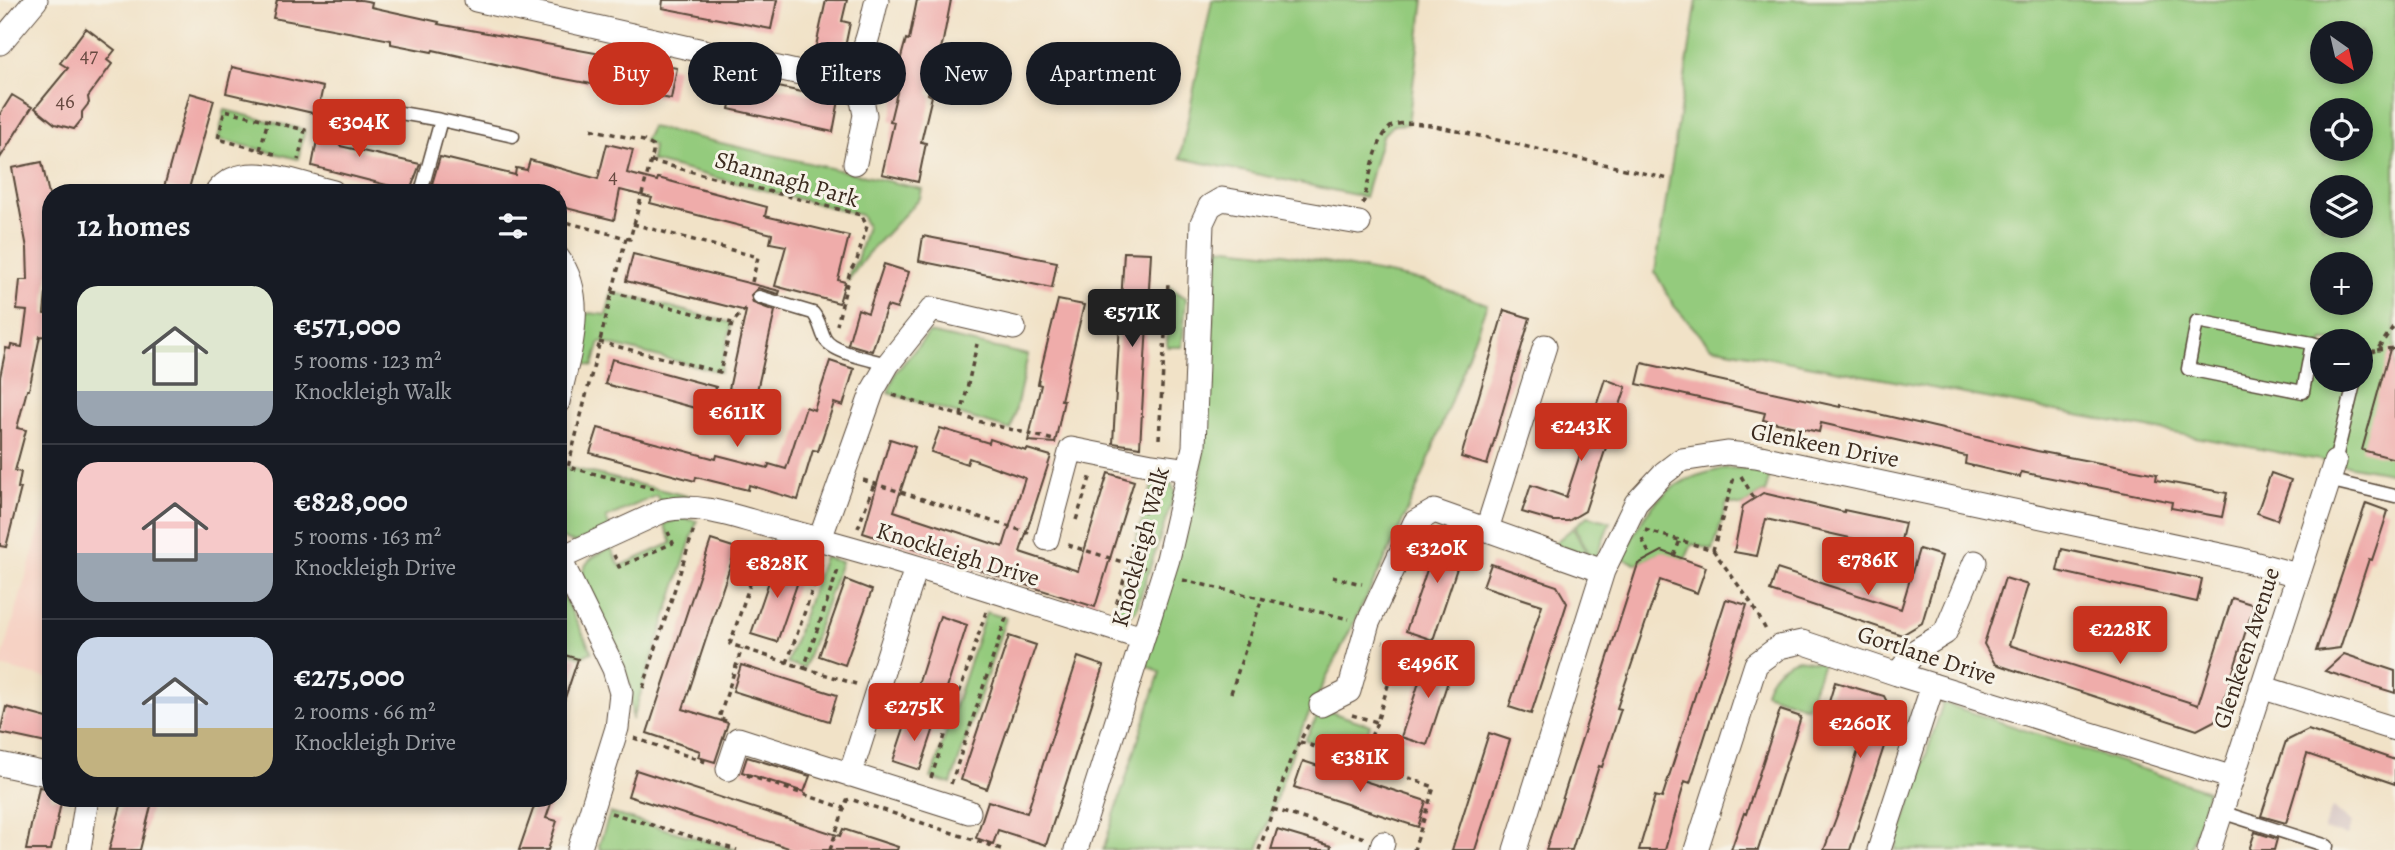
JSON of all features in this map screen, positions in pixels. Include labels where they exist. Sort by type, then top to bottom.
[{"type":"street","points":[[0,43],[36,0]]},
{"type":"street","points":[[476,0],[796,72]]},
{"type":"street","points":[[864,42],[877,0]]},
{"type":"street","points":[[855,163],[865,115],[863,105]]},
{"type":"street","points":[[226,184],[232,179],[251,174],[299,184]]},
{"type":"street","name":"Knockleigh Walk","points":[[1076,850],[1142,638],[1157,572],[1194,447],[1202,223],[1210,206],[1222,199],[1359,223]]},
{"type":"street","points":[[567,272],[575,309],[567,353]]},
{"type":"street","points":[[822,548],[873,390],[888,365],[932,309],[1014,328]]},
{"type":"street","points":[[1487,529],[1545,345]]},
{"type":"street","points":[[1047,538],[1071,449],[1152,466],[1189,470]]},
{"type":"street","name":"Glenkeen Drive","points":[[1515,850],[1603,571],[1636,503],[1664,473],[1681,460],[1727,453],[1756,456],[2226,556],[2297,575]]},
{"type":"street","name":"Glenkeen Avenue","points":[[2209,850],[2331,471]]},
{"type":"street","name":"Knockleigh Drive","points":[[567,552],[639,520],[675,508],[702,509],[822,548],[916,568],[1142,638]]},
{"type":"street","points":[[1321,705],[1349,691],[1374,632],[1384,590],[1415,522],[1434,511],[1603,571]]},
{"type":"street","points":[[1897,674],[1917,650],[1945,633],[1975,562]]},
{"type":"street","points":[[850,775],[916,568]]},
{"type":"street","name":"Knockleigh Drive","points":[[567,572],[614,669],[621,693],[617,728],[579,850]]},
{"type":"street","name":"Gortlane Drive","points":[[1696,850],[1756,664],[1779,647],[1802,642],[2232,778]]},
{"type":"street","points":[[1879,850],[1933,685]]},
{"type":"street","points":[[2261,687],[2395,729]]},
{"type":"street","points":[[728,769],[738,739],[969,812]]},
{"type":"street","points":[[0,764],[42,773]]},
{"type":"street","points":[[79,850],[86,807]]},
{"type":"lane","points":[[389,111],[513,136]]},
{"type":"lane","points":[[423,184],[441,120]]},
{"type":"lane","points":[[753,296],[813,313],[819,319],[825,340],[832,348],[888,365]]},
{"type":"lane","points":[[2197,321],[2317,344],[2303,392],[2188,369],[2197,321]]},
{"type":"lane","points":[[2352,392],[2331,471],[2395,496]]},
{"type":"lane","points":[[2221,812],[2326,846],[2325,850]]},
{"type":"path","points":[[285,156],[218,139],[225,110],[305,130],[291,182]]},
{"type":"path","points":[[260,150],[268,120]]},
{"type":"path","points":[[1359,223],[1381,136],[1393,125],[1431,125],[1669,179]]},
{"type":"path","points":[[567,222],[630,239],[651,161],[653,146],[644,141],[590,129]]},
{"type":"path","name":"Shannagh Park","points":[[651,161],[861,215],[867,226],[858,260],[850,271],[832,348]]},
{"type":"path","points":[[633,224],[758,257],[751,283]]},
{"type":"path","points":[[626,237],[568,467],[662,490]]},
{"type":"path","points":[[1159,439],[1168,282]]},
{"type":"path","points":[[612,292],[732,323]]},
{"type":"path","points":[[599,342],[720,372],[732,323],[753,296]]},
{"type":"path","points":[[744,309],[753,296]]},
{"type":"path","points":[[2377,350],[2395,324]]},
{"type":"path","points":[[961,416],[977,344]]},
{"type":"path","points":[[2373,352],[2395,348]]},
{"type":"path","points":[[888,393],[961,416],[1066,443]]},
{"type":"path","points":[[1076,520],[1093,469]]},
{"type":"path","points":[[1713,550],[1737,469],[1754,498]]},
{"type":"path","points":[[858,473],[860,478],[874,484],[1129,564],[1262,598],[1374,632],[1399,648],[1377,722],[1361,761]]},
{"type":"path","points":[[1115,608],[1155,477]]},
{"type":"path","points":[[854,538],[874,484]]},
{"type":"path","points":[[642,690],[697,521]]},
{"type":"path","points":[[611,548],[619,567],[673,543],[664,524]]},
{"type":"path","points":[[1636,527],[1713,550],[1752,604],[1769,635]]},
{"type":"path","points":[[1641,537],[1651,557]]},
{"type":"path","points":[[765,539],[730,644],[856,684]]},
{"type":"path","points":[[1674,556],[1680,540]]},
{"type":"path","points":[[787,663],[822,548]]},
{"type":"path","points":[[804,668],[841,562]]},
{"type":"path","points":[[1332,577],[1384,590]]},
{"type":"path","points":[[1231,694],[1262,598]]},
{"type":"path","points":[[931,778],[986,612]]},
{"type":"path","points":[[951,784],[1006,618]]},
{"type":"path","points":[[731,726],[728,721],[719,718],[742,648]]},
{"type":"path","points":[[1300,743],[1434,787],[1414,850]]},
{"type":"path","points":[[830,850],[847,800],[850,799],[1004,850]]},
{"type":"path","points":[[1273,809],[1382,847]]},
{"type":"path","points":[[603,811],[737,850]]},
{"type":"shaded area","points":[[42,522],[42,677],[0,666]]},
{"type":"shaded area","points":[[2332,808],[2352,822],[2347,836],[2323,829]]},
{"type":"green space","points":[[1212,0],[1424,0],[1408,124],[1393,125],[1382,136],[1365,197],[1180,158]]},
{"type":"green space","points":[[1697,0],[2395,0],[2395,474],[1711,347],[1674,306],[1655,272]]},
{"type":"green space","points":[[225,110],[305,130],[298,159],[218,139]]},
{"type":"green space","points":[[651,127],[922,189],[920,198],[870,251],[847,282],[867,226],[861,215],[651,161],[653,146],[644,141]]},
{"type":"green space","points":[[1218,247],[1283,254],[1424,281],[1487,304],[1422,477],[1392,545],[1299,734],[1258,850],[1103,850],[1160,672],[1146,665],[1201,477]]},
{"type":"green space","points":[[1169,287],[1186,298],[1182,347],[1167,347]]},
{"type":"green space","points":[[612,292],[732,323],[720,372],[600,342],[593,366],[577,361],[584,315],[606,315]]},
{"type":"green space","points":[[929,333],[1028,355],[1011,430],[888,393],[896,372]]},
{"type":"green space","points":[[567,467],[703,500],[662,505],[657,495],[606,518],[610,528],[575,543],[567,540]]},
{"type":"green space","points":[[1726,468],[1771,472],[1765,493],[1743,506],[1727,503],[1713,550],[1692,544],[1685,560],[1662,552],[1638,564],[1623,559],[1641,521],[1669,490],[1698,476]]},
{"type":"green space","points":[[1155,476],[1170,480],[1175,492],[1136,610],[1121,621],[1112,620]]},
{"type":"green space","points":[[1588,516],[1610,522],[1596,557],[1589,555],[1575,526]]},
{"type":"green space","points":[[680,518],[697,521],[632,720],[630,686],[581,577],[592,558],[611,548],[620,566],[672,543],[664,524]]},
{"type":"green space","points":[[1573,528],[1587,554],[1552,545]]},
{"type":"green space","points":[[824,557],[841,562],[804,668],[787,663]]},
{"type":"green space","points":[[567,603],[592,652],[581,657],[567,652]]},
{"type":"green space","points":[[986,612],[1006,618],[951,784],[931,778]]},
{"type":"green space","points":[[1798,659],[1823,663],[1807,707],[1765,693],[1769,681],[1777,671]]},
{"type":"green space","points":[[1943,703],[2208,791],[2190,850],[1895,850]]},
{"type":"green space","points":[[1321,709],[1370,725],[1360,758],[1305,740]]},
{"type":"green space","points":[[610,813],[737,850],[600,850],[599,845]]},
{"type":"building","points":[[277,0],[372,2],[371,7],[439,22],[438,24],[588,52],[588,83],[433,50],[432,52],[391,44],[391,40],[273,18]]},
{"type":"building","points":[[663,0],[777,0],[771,29],[662,8]]},
{"type":"building","points":[[826,0],[847,0],[842,21],[850,23],[846,42],[817,42]]},
{"type":"building","points":[[917,0],[951,0],[943,42],[920,42],[920,105],[930,105],[921,142],[926,143],[918,182],[882,174],[894,122],[890,121],[894,105],[906,105],[905,42],[906,39],[909,40]]},
{"type":"building","points":[[86,28],[115,50],[107,60],[112,64],[88,97],[89,103],[82,112],[82,119],[74,129],[55,124],[35,108],[68,68],[60,63]]},
{"type":"building","points":[[232,67],[323,87],[317,114],[226,93]]},
{"type":"building","points":[[782,88],[796,91],[796,105],[838,105],[833,132],[729,109],[730,105],[782,105]]},
{"type":"building","points":[[190,93],[214,100],[190,184],[165,184]]},
{"type":"building","points":[[12,95],[32,107],[0,158],[0,114]]},
{"type":"building","points":[[322,114],[347,121],[340,146],[420,164],[413,184],[383,184],[312,166]]},
{"type":"building","points":[[607,144],[633,150],[627,173],[657,181],[658,178],[767,207],[765,216],[849,236],[838,280],[845,282],[839,303],[775,286],[786,246],[770,243],[772,234],[650,203],[652,198],[620,190],[614,220],[567,208],[567,184],[432,184],[440,157],[515,175],[516,168],[527,170],[530,160],[598,179]]},
{"type":"building","points":[[42,162],[47,184],[42,184],[42,336],[17,428],[26,430],[15,471],[21,472],[18,488],[21,488],[6,547],[0,546],[0,377],[6,348],[10,349],[11,345],[22,347],[27,311],[17,310],[20,280],[28,280],[27,248],[12,168]]},
{"type":"building","points":[[923,236],[1057,262],[1052,288],[919,261]]},
{"type":"building","points":[[1124,252],[1151,253],[1140,447],[1113,443]]},
{"type":"building","points":[[633,254],[780,291],[779,294],[758,288],[751,295],[753,303],[775,311],[756,395],[729,389],[746,311],[626,281]]},
{"type":"building","points":[[884,264],[909,272],[897,309],[887,306],[872,351],[848,344],[858,309],[868,313]]},
{"type":"building","points":[[1058,300],[1084,305],[1061,400],[1064,400],[1055,443],[1028,441],[1041,385],[1038,384],[1042,365]]},
{"type":"building","points":[[1504,310],[1530,318],[1487,465],[1461,457]]},
{"type":"building","points":[[2390,349],[2395,349],[2395,459],[2362,450]]},
{"type":"building","points":[[612,359],[716,387],[710,412],[605,384]]},
{"type":"building","points":[[830,361],[854,369],[843,406],[834,403],[818,451],[813,450],[798,500],[749,485],[748,490],[696,477],[695,481],[590,453],[598,428],[716,459],[717,455],[768,468],[769,464],[786,469],[806,407],[814,410]]},
{"type":"building","points":[[1642,363],[2037,451],[2157,474],[2156,480],[2227,493],[2222,517],[2171,508],[2172,502],[2021,472],[2020,477],[1965,464],[1966,456],[1821,423],[1819,432],[1763,420],[1765,413],[1637,384]]},
{"type":"building","points":[[1605,379],[1626,387],[1585,511],[1568,521],[1553,521],[1522,512],[1531,485],[1566,497]]},
{"type":"building","points":[[940,428],[989,443],[990,439],[1051,456],[1020,552],[1078,571],[1108,473],[1134,481],[1095,607],[863,533],[890,439],[915,447],[894,511],[1003,547],[1025,478],[969,458],[967,464],[931,452]]},
{"type":"building","points":[[2271,473],[2291,480],[2277,520],[2257,513]]},
{"type":"building","points":[[1763,493],[1905,523],[1899,549],[1766,519],[1757,556],[1734,552],[1743,506]]},
{"type":"building","points":[[2366,503],[2388,511],[2372,560],[2369,559],[2340,648],[2316,651]]},
{"type":"building","points":[[1441,529],[1467,538],[1433,640],[1406,631]]},
{"type":"building","points":[[711,540],[736,548],[683,709],[728,723],[715,762],[698,757],[700,751],[647,733]]},
{"type":"building","points":[[1919,549],[1942,556],[1922,623],[1902,635],[1770,591],[1777,569],[1901,609]]},
{"type":"building","points":[[2062,549],[2202,579],[2197,602],[2057,571]]},
{"type":"building","points":[[1662,551],[1706,567],[1697,593],[1660,580],[1617,708],[1621,709],[1572,850],[1546,850],[1638,564]]},
{"type":"building","points":[[777,558],[803,567],[777,642],[751,634]]},
{"type":"building","points":[[1491,564],[1557,586],[1567,603],[1531,714],[1509,707],[1542,605],[1483,586]]},
{"type":"building","points":[[2005,578],[2028,585],[2009,645],[2198,705],[2232,598],[2254,605],[2218,719],[2197,730],[1995,664],[1984,644]]},
{"type":"building","points":[[846,580],[872,590],[845,665],[819,656]]},
{"type":"building","points":[[1726,599],[1747,605],[1690,783],[1685,781],[1665,850],[1639,850],[1655,796],[1662,798]]},
{"type":"building","points":[[940,616],[967,625],[943,700],[916,691]]},
{"type":"building","points":[[1009,636],[1036,645],[987,789],[961,780]]},
{"type":"building","points":[[2344,654],[2395,671],[2395,693],[2325,671]]},
{"type":"building","points":[[1428,655],[1454,663],[1427,745],[1401,737]]},
{"type":"building","points":[[567,656],[578,659],[567,692]]},
{"type":"building","points":[[1078,657],[1104,666],[1046,845],[998,830],[993,844],[976,838],[988,801],[1027,813]]},
{"type":"building","points":[[741,665],[837,695],[829,721],[733,691]]},
{"type":"building","points":[[1835,682],[1884,696],[1894,716],[1850,850],[1824,850],[1844,797],[1869,714],[1829,702]]},
{"type":"building","points":[[6,707],[42,717],[42,742],[0,733]]},
{"type":"building","points":[[1780,710],[1801,717],[1758,850],[1731,850],[1744,813],[1746,814]]},
{"type":"building","points":[[908,716],[935,725],[920,770],[893,761]]},
{"type":"building","points":[[2308,730],[2395,760],[2395,784],[2307,754],[2286,823],[2261,816],[2286,741]]},
{"type":"building","points":[[1489,733],[1510,740],[1475,850],[1452,850]]},
{"type":"building","points":[[747,757],[810,776],[804,792],[742,772]]},
{"type":"building","points":[[1303,761],[1426,801],[1418,827],[1294,787]]},
{"type":"building","points":[[636,770],[840,836],[843,829],[898,847],[897,850],[795,850],[628,796]]},
{"type":"building","points":[[39,787],[42,788],[42,807],[60,807],[51,850],[26,850]]},
{"type":"building","points":[[121,807],[151,807],[140,850],[109,850]]},
{"type":"building","points":[[534,807],[550,807],[546,818],[557,821],[548,850],[519,850]]},
{"type":"building","points":[[1277,830],[1331,846],[1330,850],[1271,850]]},
{"type":"building","points":[[2255,832],[2277,839],[2274,850],[2249,850]]}]
